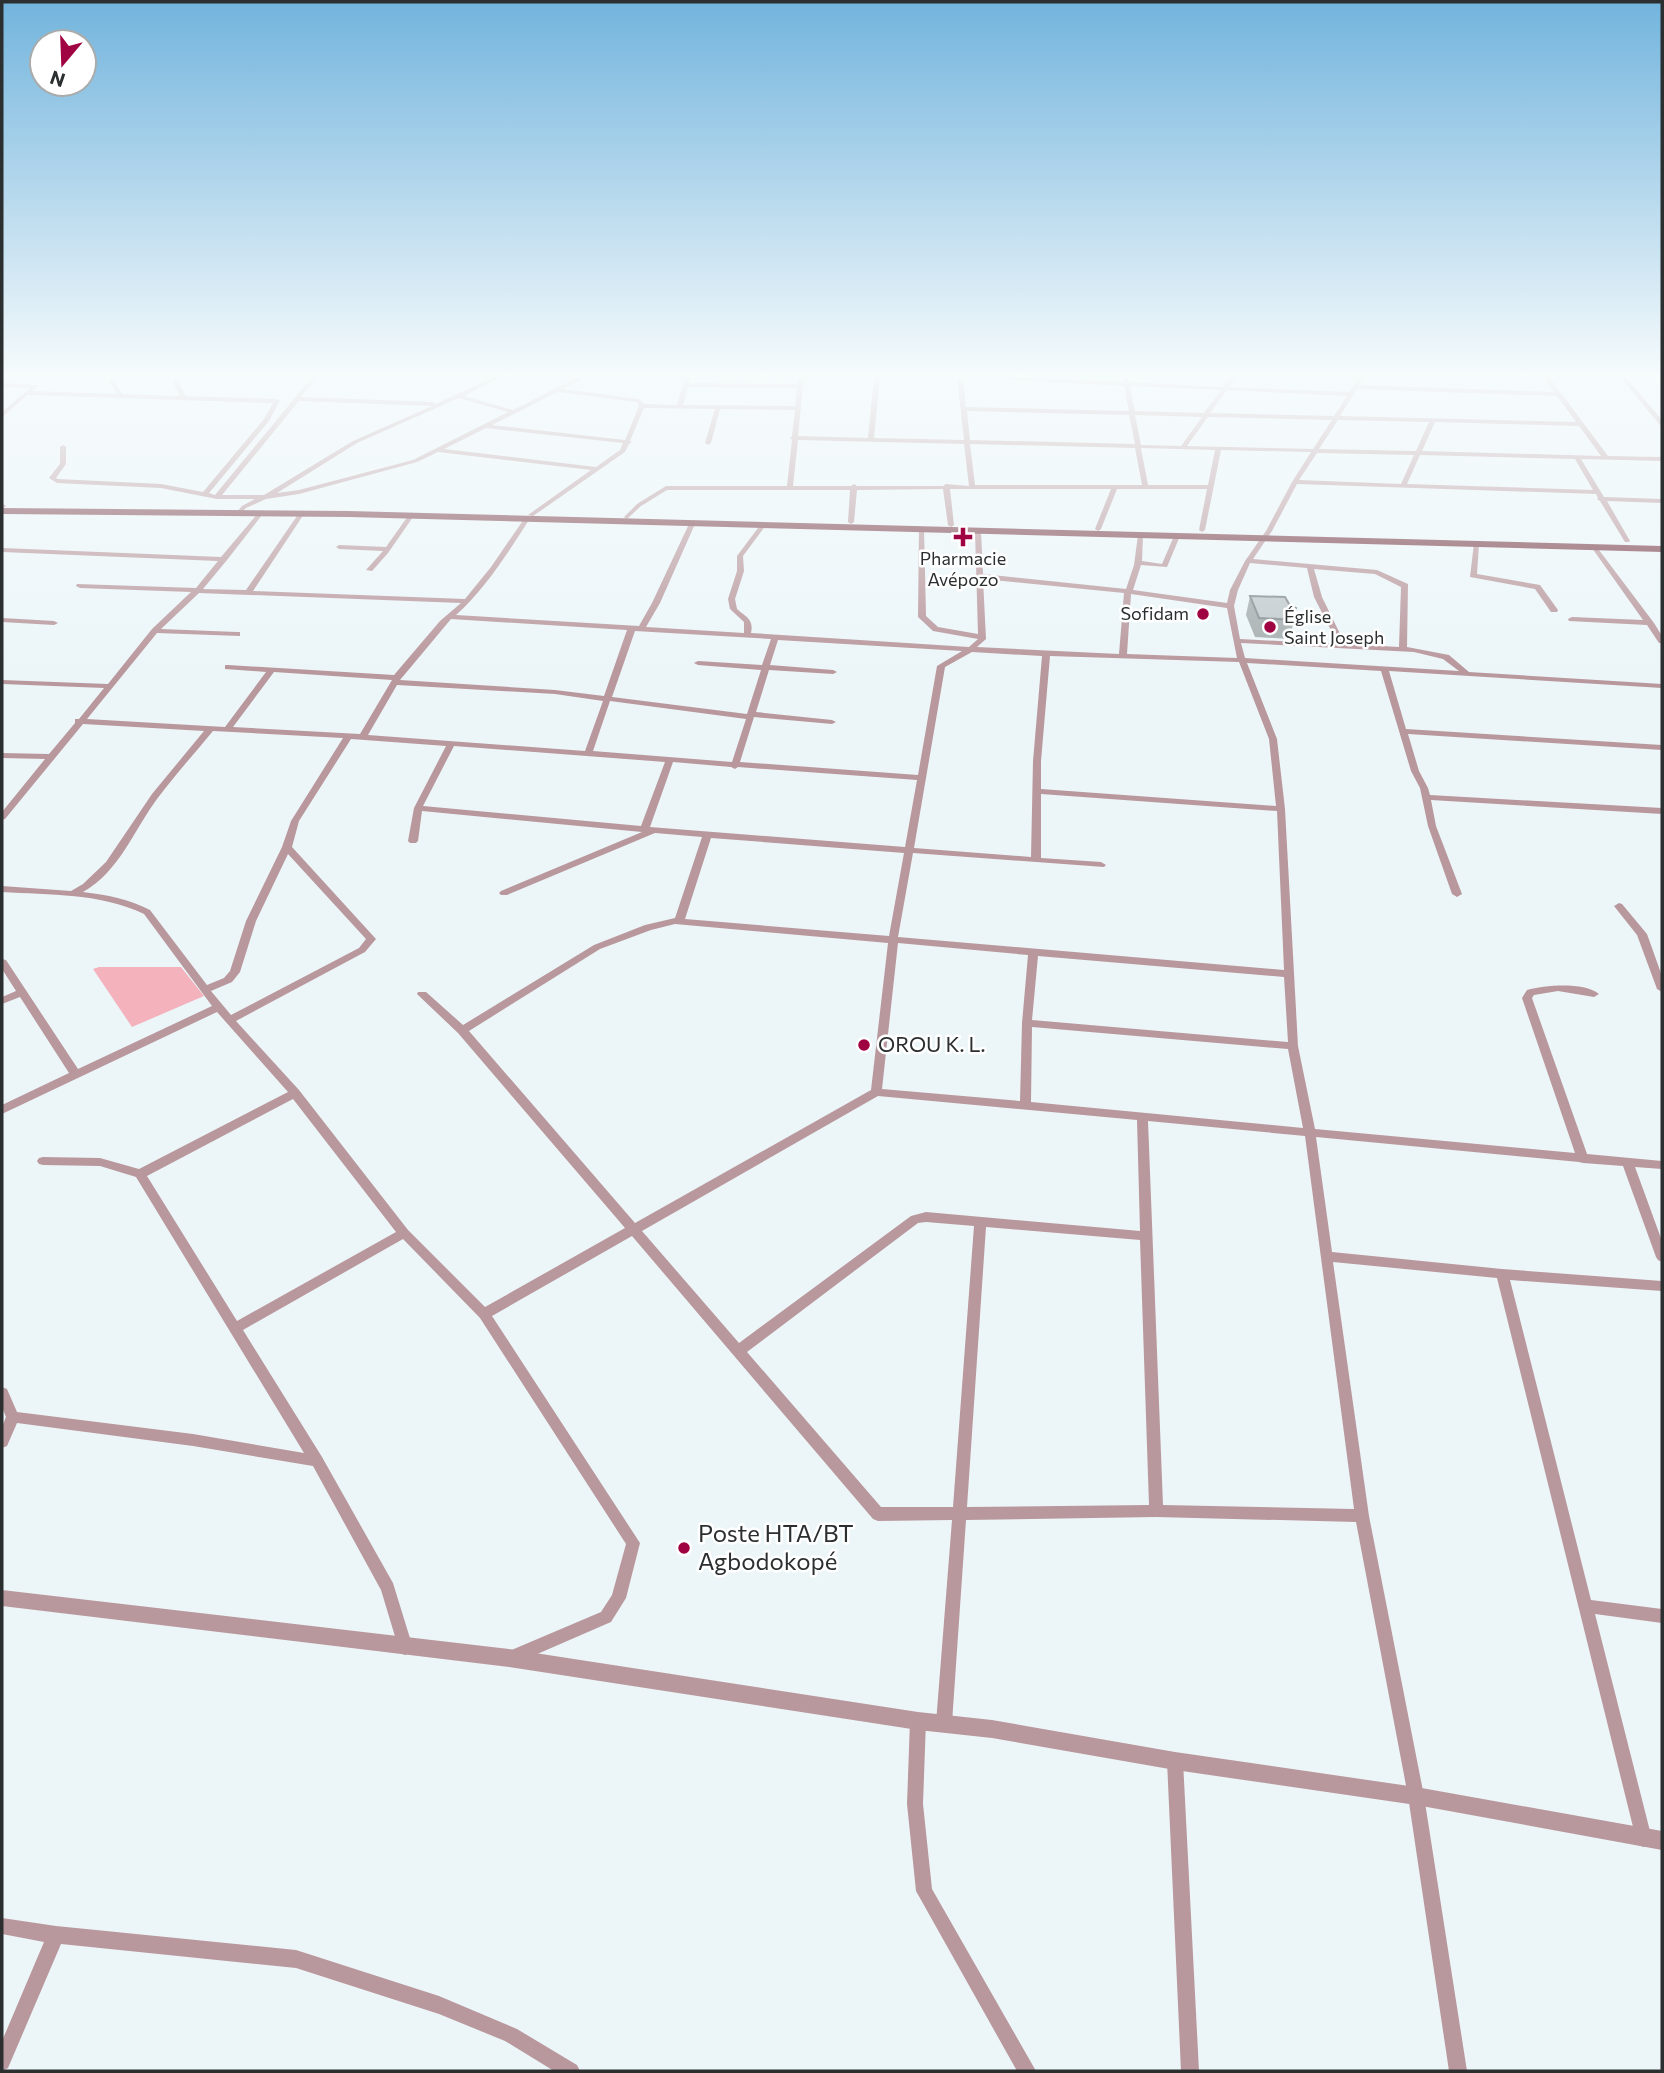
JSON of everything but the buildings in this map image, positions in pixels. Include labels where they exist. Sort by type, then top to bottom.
[{"type":"highway","points":[[2,508],[194,507],[1140,536],[1266,535],[1662,542]]},
{"type":"highway","points":[[2,508],[237,509],[260,514],[626,517],[1202,530],[1476,544],[1662,549]]},
{"type":"street","points":[[55,474],[51,478],[57,481],[141,484],[217,498],[267,497],[304,474]]},
{"type":"street","points":[[204,495],[222,474]]},
{"type":"street","points":[[217,498],[236,474]]},
{"type":"street","points":[[237,509],[267,497],[370,474]]},
{"type":"street","points":[[363,737],[396,680],[467,601],[529,518],[589,474]]},
{"type":"street","points":[[790,487],[791,474]]},
{"type":"street","points":[[970,474],[972,486]]},
{"type":"street","points":[[1143,474],[1145,486]]},
{"type":"street","points":[[1202,530],[1214,474]]},
{"type":"street","points":[[1300,474],[1248,561],[1234,590],[1230,606],[1242,660],[1273,739],[1281,809],[1287,974],[1293,1046],[1310,1134],[1362,1516],[1416,1796],[1458,2071]]},
{"type":"street","points":[[1403,486],[1409,474]]},
{"type":"street","points":[[1586,474],[1627,541]]},
{"type":"street","points":[[1295,482],[1596,492]]},
{"type":"street","points":[[851,522],[854,486]]},
{"type":"street","points":[[946,486],[951,525]]},
{"type":"street","points":[[1098,529],[1115,486]]},
{"type":"street","points":[[626,517],[666,488],[1211,487]]},
{"type":"street","points":[[1600,499],[1662,501]]},
{"type":"street","points":[[2,817],[78,721],[155,631],[198,590],[260,514]]},
{"type":"street","points":[[248,592],[301,514]]},
{"type":"street","points":[[370,570],[410,517]]},
{"type":"street","points":[[587,754],[636,629],[656,603],[692,524]]},
{"type":"street","points":[[747,635],[750,625],[747,619],[734,609],[734,584],[741,568],[740,556],[763,525]]},
{"type":"street","points":[[921,529],[922,617],[936,629],[981,637]]},
{"type":"street","points":[[876,1092],[893,940],[941,666],[971,649],[981,637],[978,531]]},
{"type":"street","points":[[1123,657],[1129,592],[1138,563],[1140,536]]},
{"type":"street","points":[[1138,563],[1165,566],[1177,536]]},
{"type":"street","points":[[1476,544],[1472,575],[1537,587],[1554,610]]},
{"type":"street","points":[[339,547],[388,549]]},
{"type":"street","points":[[1594,547],[1655,627],[1662,642]]},
{"type":"street","points":[[2,550],[225,559]]},
{"type":"street","points":[[1248,561],[1377,572],[1405,586],[1403,649]]},
{"type":"street","points":[[1310,566],[1318,597],[1343,647]]},
{"type":"street","points":[[979,576],[1230,606]]},
{"type":"street","points":[[80,586],[467,601]]},
{"type":"street","points":[[451,617],[1046,654],[1242,660],[1662,686]]},
{"type":"street","points":[[2,620],[54,623]]},
{"type":"street","points":[[1572,620],[1655,627]]},
{"type":"street","points":[[155,631],[237,634]]},
{"type":"street","points":[[735,765],[775,637]]},
{"type":"street","points":[[1237,641],[1403,649],[1446,657],[1466,674]]},
{"type":"street","points":[[1036,860],[1037,761],[1046,654]]},
{"type":"street","points":[[698,663],[833,672]]},
{"type":"street","points":[[228,667],[555,692],[751,716],[832,722]]},
{"type":"street","points":[[228,730],[272,669]]},
{"type":"street","points":[[1384,669],[1415,771],[1426,797],[1432,826],[1457,894]]},
{"type":"street","points":[[2,682],[109,686]]},
{"type":"street","points":[[78,721],[349,736],[920,778]]},
{"type":"street","points":[[69,895],[90,885],[100,875],[124,844],[153,798],[210,729]]},
{"type":"street","points":[[1402,731],[1662,747]]},
{"type":"street","points":[[206,989],[228,980],[234,972],[251,921],[287,847],[295,821],[349,736]]},
{"type":"street","points":[[413,841],[418,808],[451,743]]},
{"type":"street","points":[[2,755],[49,757]]},
{"type":"street","points":[[504,893],[649,830],[670,760]]},
{"type":"street","points":[[1038,791],[1281,809]]},
{"type":"street","points":[[1426,797],[1662,811]]},
{"type":"street","points":[[418,808],[707,835],[1101,865]]},
{"type":"street","points":[[679,922],[707,835]]},
{"type":"street","points":[[230,1020],[362,950],[371,939],[287,847]]},
{"type":"street","points":[[2,890],[136,904],[147,912],[218,1007],[295,1093],[404,1233],[484,1314],[633,1543],[619,1598],[606,1617],[509,1658]]},
{"type":"street","points":[[1619,906],[1642,933],[1662,989]]},
{"type":"street","points":[[462,1030],[597,947],[648,927],[679,922],[1287,974]]},
{"type":"street","points":[[1025,1106],[1027,1023],[1033,953]]},
{"type":"street","points":[[2,962],[75,1074]]},
{"type":"street","points":[[1583,1159],[1527,998],[1531,992],[1558,988],[1594,994]]},
{"type":"street","points":[[2,1001],[23,992]]},
{"type":"street","points":[[422,994],[462,1030],[878,1514],[1156,1511],[1362,1516]]},
{"type":"street","points":[[2,1110],[218,1007]]},
{"type":"street","points":[[1027,1023],[1293,1046]]},
{"type":"street","points":[[484,1314],[876,1092],[1628,1164],[1662,1165]]},
{"type":"street","points":[[140,1174],[295,1093]]},
{"type":"street","points":[[1142,1117],[1156,1511]]},
{"type":"street","points":[[43,1161],[100,1162],[140,1174],[317,1461],[388,1588],[405,1648]]},
{"type":"street","points":[[1628,1164],[1662,1257]]},
{"type":"street","points":[[738,1351],[906,1223],[926,1217],[1146,1236]]},
{"type":"street","points":[[944,1723],[980,1222]]},
{"type":"street","points":[[235,1328],[404,1233]]},
{"type":"street","points":[[1326,1255],[1502,1274],[1662,1286]]},
{"type":"street","points":[[1502,1274],[1644,1839]]},
{"type":"street","points":[[2,1393],[13,1417],[2,1442]]},
{"type":"street","points":[[13,1417],[193,1440],[317,1461]]},
{"type":"street","points":[[2,1598],[405,1648],[509,1658],[1416,1796],[1662,1841]]},
{"type":"street","points":[[1586,1606],[1662,1616]]},
{"type":"street","points":[[918,1721],[915,1804],[924,1891],[1027,2071]]},
{"type":"street","points":[[1175,1761],[1190,2071]]},
{"type":"street","points":[[2,1926],[56,1935],[296,1959],[451,2010],[512,2035],[571,2071]]},
{"type":"street","points":[[2,2062],[56,1935]]},
{"type":"shaded area","points":[[181,967],[204,996],[132,1027],[93,969]]},
{"type":"place","name":"Pharmacie Avépozo","points":[[963,537]]},
{"type":"place","name":"Sofidam","points":[[1203,614]]},
{"type":"place","name":"Église Saint Joseph","points":[[1270,627]]},
{"type":"place","name":"OROU K. L.","points":[[864,1045]]},
{"type":"place","name":"Poste HTA/BT Agbodokopé","points":[[684,1548]]}]
